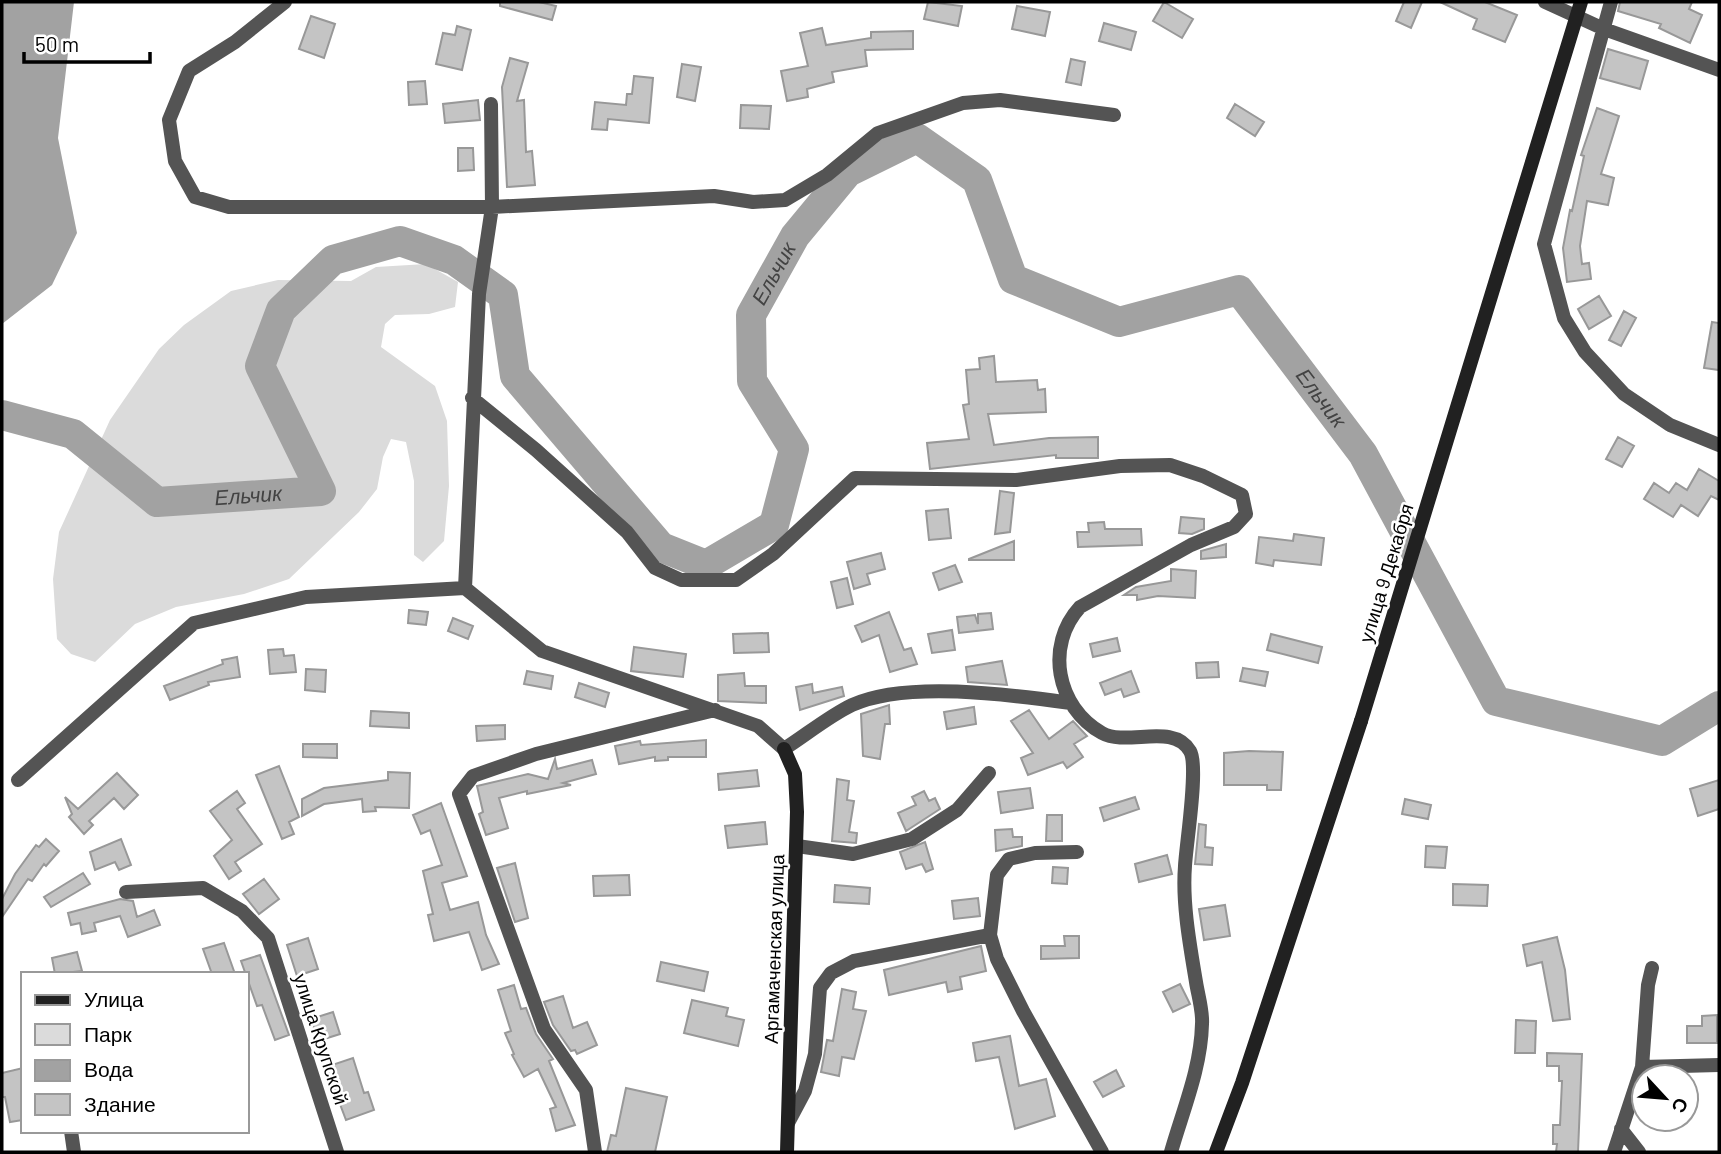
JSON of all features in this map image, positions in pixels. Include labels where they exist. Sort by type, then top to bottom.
[{"type":"main road","name":"улица 9 Декабря","points":[[1216,1152],[1242,1083],[1361,721],[1581,2]]},
{"type":"main road","name":"Аргамаченская улица","points":[[784,749],[795,774],[797,846],[787,1152]]},
{"type":"street","points":[[285,2],[235,42],[189,71],[169,120],[174,161],[195,197],[229,207],[492,207],[714,196],[753,201],[785,200],[827,175],[878,133],[963,103],[1000,100],[1114,115]]},
{"type":"street","points":[[1545,2],[1604,29],[1719,70]]},
{"type":"street","points":[[1611,2],[1544,244],[1564,318],[1585,352],[1624,394],[1670,425],[1719,445]]},
{"type":"street","points":[[465,587],[479,294],[492,207],[491,104]]},
{"type":"street","points":[[472,398],[536,450],[628,532],[655,568],[681,580],[736,580],[773,554],[855,478],[1016,480],[1120,466],[1170,465],[1203,476],[1242,495],[1247,514],[1234,527],[1191,545],[1080,607],[1067,621],[1060,643],[1059,677],[1071,703],[1099,732],[1118,740],[1169,737],[1182,742],[1192,752],[1193,781],[1184,871],[1203,1023],[1188,1102],[1171,1152]]},
{"type":"street","points":[[18,780],[194,623],[306,597],[465,587],[542,651],[758,726],[784,749],[852,706],[880,696],[1006,695],[1071,703]]},
{"type":"street","points":[[594,1152],[586,1090],[544,1028],[460,794],[473,776],[536,754],[715,710]]},
{"type":"street","points":[[797,846],[853,854],[912,839],[957,810],[989,773]]},
{"type":"street","points":[[1077,852],[1035,853],[1009,859],[998,875],[990,935],[997,959],[1023,1011],[1102,1152]]},
{"type":"street","name":"улица Крупской","points":[[126,892],[203,888],[242,911],[268,938],[337,1152]]},
{"type":"street","points":[[788,1123],[805,1091],[815,1055],[820,988],[831,973],[854,961],[990,935]]},
{"type":"street","points":[[1642,1063],[1647,985],[1652,968]]},
{"type":"street","points":[[1700,1065],[1719,1065]]},
{"type":"street","points":[[1614,1152],[1630,1102]]},
{"type":"street","points":[[1621,1129],[1640,1152]]},
{"type":"street","points":[[71,1133],[74,1152]]},
{"type":"green space","points":[[426,264],[458,282],[455,307],[429,314],[395,315],[385,324],[381,347],[435,386],[447,421],[449,486],[444,541],[423,562],[414,555],[414,481],[406,442],[391,439],[383,457],[377,489],[359,512],[289,579],[244,594],[176,607],[135,624],[95,662],[71,654],[57,639],[53,579],[59,532],[110,420],[159,349],[184,325],[231,291],[278,280],[351,281],[376,267]]},
{"type":"water","points":[[2,2],[74,2],[58,138],[77,233],[52,285],[2,324]]},
{"type":"building","points":[[500,2],[539,2],[556,6],[552,20],[500,6]]},
{"type":"building","points":[[928,2],[962,6],[958,26],[924,19]]},
{"type":"building","points":[[1164,2],[1193,19],[1182,38],[1153,21]]},
{"type":"building","points":[[1404,2],[1422,2],[1411,28],[1396,21]]},
{"type":"building","points":[[1440,2],[1485,2],[1517,15],[1505,42],[1473,29],[1477,19]]},
{"type":"building","points":[[1620,2],[1692,2],[1689,9],[1702,15],[1690,43],[1659,28],[1661,24],[1618,11]]},
{"type":"building","points":[[1017,6],[1050,12],[1045,36],[1012,29]]},
{"type":"building","points":[[311,16],[335,24],[324,58],[299,49]]},
{"type":"building","points":[[1104,23],[1136,32],[1131,50],[1099,41]]},
{"type":"building","points":[[457,26],[471,30],[462,70],[436,64],[443,33],[455,35]]},
{"type":"building","points":[[822,28],[826,45],[871,38],[871,32],[913,31],[913,49],[865,50],[867,66],[832,72],[834,82],[807,89],[808,97],[787,101],[781,71],[808,66],[800,33]]},
{"type":"building","points":[[1608,49],[1648,61],[1640,89],[1600,78]]},
{"type":"building","points":[[510,58],[528,63],[517,101],[524,100],[526,152],[532,151],[535,185],[507,187],[502,87]]},
{"type":"building","points":[[1071,59],[1085,62],[1081,85],[1066,82]]},
{"type":"building","points":[[682,64],[701,67],[695,101],[677,97]]},
{"type":"building","points":[[634,76],[653,78],[649,123],[608,119],[607,130],[592,129],[595,102],[626,105],[627,94],[632,94]]},
{"type":"building","points":[[425,81],[427,104],[409,105],[408,82]]},
{"type":"building","points":[[478,100],[480,120],[445,123],[443,104]]},
{"type":"building","points":[[1235,104],[1264,122],[1255,136],[1227,118]]},
{"type":"building","points":[[741,105],[771,106],[769,129],[740,128]]},
{"type":"building","points":[[1597,108],[1619,116],[1601,174],[1614,178],[1608,205],[1587,201],[1580,246],[1582,264],[1589,263],[1591,279],[1567,282],[1563,248],[1584,156],[1581,155]]},
{"type":"building","points":[[458,148],[473,148],[474,170],[458,171]]},
{"type":"building","points":[[1599,296],[1611,316],[1589,329],[1578,309]]},
{"type":"building","points":[[1624,311],[1636,318],[1621,346],[1609,340]]},
{"type":"building","points":[[1712,322],[1719,323],[1719,370],[1704,368]]},
{"type":"building","points":[[994,356],[996,382],[1037,380],[1038,390],[1045,389],[1046,412],[988,414],[994,445],[1049,438],[1098,437],[1098,458],[1056,458],[1056,455],[930,469],[927,443],[969,439],[963,405],[969,404],[966,370],[980,369],[979,358]]},
{"type":"building","points":[[1618,437],[1634,446],[1622,467],[1606,459]]},
{"type":"building","points":[[1699,469],[1719,481],[1719,500],[1711,496],[1698,516],[1681,505],[1673,517],[1644,499],[1654,483],[1669,493],[1676,483],[1687,490]]},
{"type":"building","points":[[1000,491],[1014,493],[1010,532],[995,534]]},
{"type":"building","points":[[948,509],[951,538],[929,540],[926,511]]},
{"type":"building","points":[[1181,517],[1204,519],[1204,529],[1192,534],[1179,533]]},
{"type":"building","points":[[1104,522],[1105,529],[1141,529],[1142,545],[1078,547],[1077,532],[1089,532],[1088,523]]},
{"type":"building","points":[[1294,534],[1324,538],[1321,565],[1274,560],[1273,566],[1256,563],[1259,537],[1293,541]]},
{"type":"building","points":[[1014,541],[1014,560],[969,560],[969,559]]},
{"type":"building","points":[[1226,544],[1226,557],[1201,559],[1201,551]]},
{"type":"building","points":[[881,553],[885,569],[867,574],[870,584],[854,589],[847,562]]},
{"type":"building","points":[[955,565],[962,582],[939,590],[933,573]]},
{"type":"building","points":[[1171,569],[1196,571],[1195,598],[1158,596],[1137,600],[1137,595],[1124,595],[1136,587],[1171,581]]},
{"type":"building","points":[[847,578],[853,604],[837,608],[831,582]]},
{"type":"building","points":[[409,610],[428,612],[426,625],[408,623]]},
{"type":"building","points":[[889,612],[904,650],[911,648],[917,664],[890,672],[879,635],[862,642],[855,626]]},
{"type":"building","points":[[991,613],[993,629],[959,633],[957,617],[975,615],[978,624],[978,614]]},
{"type":"building","points":[[453,618],[473,626],[468,639],[448,631]]},
{"type":"building","points":[[952,630],[955,650],[932,653],[928,634]]},
{"type":"building","points":[[768,633],[769,652],[734,653],[733,634]]},
{"type":"building","points":[[1271,634],[1322,647],[1318,663],[1267,650]]},
{"type":"building","points":[[1117,638],[1120,651],[1093,657],[1090,644]]},
{"type":"building","points":[[634,647],[686,654],[683,677],[631,671]]},
{"type":"building","points":[[283,649],[284,656],[294,655],[296,672],[270,674],[268,650]]},
{"type":"building","points":[[237,657],[240,677],[208,682],[209,685],[170,700],[164,686],[223,664],[222,660]]},
{"type":"building","points":[[1002,661],[1007,685],[968,682],[966,667]]},
{"type":"building","points":[[1218,662],[1219,677],[1197,678],[1196,663]]},
{"type":"building","points":[[1243,668],[1268,672],[1265,686],[1240,681]]},
{"type":"building","points":[[306,669],[326,670],[325,692],[305,690]]},
{"type":"building","points":[[527,671],[553,676],[551,689],[524,684]]},
{"type":"building","points":[[1131,671],[1139,692],[1124,697],[1121,689],[1105,695],[1100,683]]},
{"type":"building","points":[[744,673],[745,686],[766,686],[766,703],[718,701],[718,675]]},
{"type":"building","points":[[579,683],[609,693],[605,707],[575,697]]},
{"type":"building","points":[[812,684],[813,693],[842,687],[844,696],[800,710],[796,687]]},
{"type":"building","points":[[889,705],[890,724],[885,724],[880,759],[863,756],[861,714]]},
{"type":"building","points":[[974,707],[976,724],[947,729],[944,712]]},
{"type":"building","points":[[1029,710],[1049,739],[1073,721],[1087,736],[1074,744],[1083,757],[1067,768],[1063,762],[1028,775],[1021,758],[1033,753],[1011,721]]},
{"type":"building","points":[[371,711],[409,713],[409,728],[370,726]]},
{"type":"building","points":[[505,725],[505,739],[477,741],[476,726]]},
{"type":"building","points":[[706,740],[706,757],[668,757],[668,760],[655,761],[655,757],[619,764],[615,746],[640,741],[641,745]]},
{"type":"building","points":[[303,744],[337,744],[337,758],[303,757]]},
{"type":"building","points":[[1283,752],[1281,790],[1267,790],[1267,785],[1224,785],[1224,753]]},
{"type":"building","points":[[555,759],[557,769],[592,760],[596,774],[563,783],[571,785],[499,798],[508,828],[486,835],[479,814],[483,812],[477,786],[528,774],[548,779]]},
{"type":"building","points":[[279,766],[299,817],[289,822],[294,834],[282,839],[256,775]]},
{"type":"building","points":[[757,770],[759,786],[719,790],[718,774]]},
{"type":"building","points":[[388,772],[410,773],[409,808],[375,807],[376,811],[363,812],[362,799],[324,804],[302,816],[302,799],[324,788],[388,780]]},
{"type":"building","points":[[117,773],[138,795],[124,809],[114,798],[89,821],[93,825],[84,834],[69,817],[72,814],[65,797],[78,809]]},
{"type":"building","points":[[837,779],[849,781],[847,800],[854,801],[849,832],[857,833],[856,843],[832,841]]},
{"type":"building","points":[[1719,780],[1719,809],[1698,816],[1690,789]]},
{"type":"building","points":[[1030,788],[1033,808],[1001,813],[998,792]]},
{"type":"building","points":[[237,791],[245,803],[237,809],[262,844],[235,862],[241,871],[229,879],[214,856],[232,840],[210,811]]},
{"type":"building","points":[[924,791],[929,801],[935,798],[940,809],[906,831],[898,813],[916,805],[912,797]]},
{"type":"building","points":[[1135,797],[1139,809],[1104,821],[1100,808]]},
{"type":"building","points":[[1405,799],[1431,805],[1428,819],[1402,814]]},
{"type":"building","points":[[441,803],[467,876],[442,883],[450,910],[478,902],[486,935],[499,964],[482,970],[469,932],[434,941],[428,915],[433,914],[423,871],[442,865],[430,830],[421,834],[413,815]]},
{"type":"building","points":[[1047,815],[1062,815],[1062,841],[1046,841]]},
{"type":"building","points":[[765,822],[767,844],[728,848],[725,826]]},
{"type":"building","points":[[1199,824],[1206,825],[1205,847],[1213,848],[1212,865],[1195,864]]},
{"type":"building","points":[[1012,829],[1013,837],[1022,837],[1022,846],[996,851],[995,830]]},
{"type":"building","points":[[46,839],[59,851],[46,866],[44,864],[32,881],[28,879],[2,917],[2,899],[15,874],[36,845],[39,847]]},
{"type":"building","points":[[121,839],[131,865],[119,870],[115,862],[95,870],[90,852]]},
{"type":"building","points":[[925,842],[933,869],[926,872],[922,864],[906,869],[900,852]]},
{"type":"building","points":[[1426,846],[1447,847],[1445,868],[1425,867]]},
{"type":"building","points":[[1167,855],[1172,874],[1139,882],[1135,864]]},
{"type":"building","points":[[515,863],[528,918],[515,922],[497,868]]},
{"type":"building","points":[[1053,867],[1068,868],[1067,884],[1052,883]]},
{"type":"building","points":[[83,873],[90,884],[51,907],[44,897]]},
{"type":"building","points":[[629,875],[630,895],[594,896],[593,876]]},
{"type":"building","points":[[264,879],[279,899],[259,914],[243,894]]},
{"type":"building","points":[[1453,884],[1488,885],[1487,906],[1453,905]]},
{"type":"building","points":[[835,885],[870,888],[869,904],[834,902]]},
{"type":"building","points":[[978,898],[980,916],[954,919],[952,901]]},
{"type":"building","points":[[120,899],[133,901],[137,917],[154,910],[160,925],[128,937],[120,916],[94,923],[96,931],[82,934],[80,923],[71,925],[68,913]]},
{"type":"building","points":[[1225,905],[1230,936],[1204,940],[1199,909]]},
{"type":"building","points":[[1064,936],[1079,936],[1079,958],[1041,959],[1041,946],[1065,946]]},
{"type":"building","points":[[1557,937],[1565,970],[1570,1019],[1553,1021],[1542,962],[1527,966],[1523,945]]},
{"type":"building","points":[[308,938],[318,969],[297,976],[287,945]]},
{"type":"building","points":[[224,943],[234,972],[211,972],[203,949]]},
{"type":"building","points":[[981,946],[986,971],[960,977],[962,989],[948,992],[946,982],[889,995],[884,970]]},
{"type":"building","points":[[77,952],[82,971],[55,972],[52,958]]},
{"type":"building","points":[[260,955],[289,1035],[275,1040],[262,1005],[257,1006],[248,981],[248,972],[245,972],[241,961]]},
{"type":"building","points":[[661,962],[708,972],[704,991],[657,981]]},
{"type":"building","points":[[1180,984],[1190,1004],[1173,1012],[1163,992]]},
{"type":"building","points":[[514,985],[521,1009],[526,1008],[536,1034],[553,1059],[549,1061],[575,1125],[556,1131],[550,1109],[556,1107],[538,1069],[524,1077],[512,1055],[514,1054],[505,1033],[511,1031],[498,990]]},
{"type":"building","points":[[842,989],[856,992],[853,1009],[866,1011],[854,1059],[842,1057],[839,1076],[821,1072],[827,1040],[833,1041]]},
{"type":"building","points":[[563,996],[573,1028],[587,1022],[597,1045],[577,1054],[575,1050],[571,1051],[553,1025],[544,1002]]},
{"type":"building","points":[[692,1000],[728,1008],[726,1016],[744,1020],[738,1046],[684,1033]]},
{"type":"building","points":[[333,1012],[340,1034],[318,1041],[311,1019]]},
{"type":"building","points":[[1717,1015],[1717,1043],[1687,1043],[1687,1026],[1702,1026],[1702,1016]]},
{"type":"building","points":[[1516,1020],[1536,1021],[1535,1053],[1515,1053]]},
{"type":"building","points":[[1010,1036],[1019,1086],[1046,1079],[1055,1116],[1015,1129],[999,1057],[976,1061],[973,1043]]},
{"type":"building","points":[[1547,1053],[1582,1054],[1578,1152],[1556,1152],[1557,1144],[1553,1144],[1553,1125],[1560,1125],[1562,1081],[1559,1081],[1559,1066],[1547,1066]]},
{"type":"building","points":[[353,1058],[364,1093],[368,1092],[374,1110],[346,1120],[326,1067]]},
{"type":"building","points":[[21,1068],[21,1120],[10,1122],[5,1097],[2,1097],[2,1073]]},
{"type":"building","points":[[1116,1070],[1124,1086],[1103,1097],[1094,1082]]},
{"type":"building","points":[[626,1088],[667,1097],[655,1152],[607,1152],[611,1135],[616,1136]]},
{"type":"waterway","name":"Ельчик","points":[[2,415],[73,434],[157,502],[321,491],[260,366],[281,310],[333,260],[400,241],[454,260],[503,295],[515,376],[661,547],[706,565],[774,525],[794,449],[752,381],[751,315],[795,236],[848,172],[917,138],[977,180],[1013,279],[1119,322],[1239,290],[1363,454],[1496,701],[1662,741],[1719,706]]}]
